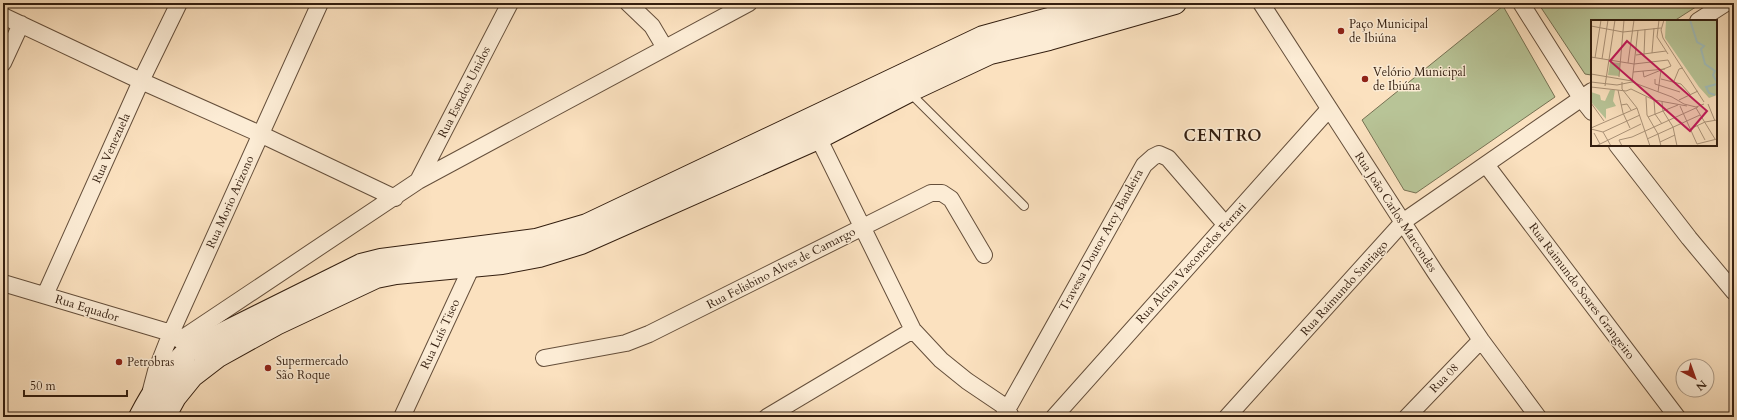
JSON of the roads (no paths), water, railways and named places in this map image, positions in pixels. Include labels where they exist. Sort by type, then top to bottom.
[{"type":"main road","points":[[150,413],[175,397],[192,376],[218,356],[276,324],[376,277],[472,258],[587,225],[808,118],[902,84],[986,45],[1108,3]]},
{"type":"main road","points":[[986,45],[1049,39],[1175,3]]},
{"type":"main road","points":[[150,413],[158,384],[170,369],[180,341],[361,265],[381,260],[472,258],[502,263],[539,256],[581,243],[818,138],[902,84]]},
{"type":"street","name":"Rua Venezuela","points":[[45,295],[141,81],[179,3]]},
{"type":"street","name":"Rua Morio Arizono","points":[[180,341],[260,134],[320,3]]},
{"type":"street","name":"Rua Estados Unidos","points":[[418,181],[510,3]]},
{"type":"street","points":[[628,3],[652,26],[665,48]]},
{"type":"street","points":[[208,330],[418,181],[601,84],[749,3]]},
{"type":"street","name":"Rua João Carlos Marcondes","points":[[1261,3],[1481,340],[1538,417]]},
{"type":"street","points":[[1521,3],[1587,95],[1591,109]]},
{"type":"street","points":[[1700,20],[1726,3]]},
{"type":"street","points":[[3,16],[141,81],[260,134],[394,198]]},
{"type":"street","points":[[3,64],[21,24]]},
{"type":"street","name":"Rua Raimundo Santiago","points":[[1227,417],[1404,222],[1487,166],[1587,95]]},
{"type":"street","name":"Rua Alcina Vasconcelos Ferrari","points":[[1054,417],[1329,109]]},
{"type":"street","points":[[808,118],[913,330],[941,360],[1007,414]]},
{"type":"street","points":[[1618,146],[1689,238],[1734,292]]},
{"type":"street","name":"Travessa Doutor Arcy Bandeira","points":[[1007,414],[1144,164],[1160,154],[1168,158],[1225,224]]},
{"type":"street","name":"Rua Raimundo Soares Grangeiro","points":[[1487,166],[1677,417]]},
{"type":"street","name":"Rua Felisbino Alves de Camargo","points":[[544,358],[626,343],[649,334],[931,193],[942,193],[951,199],[984,255]]},
{"type":"street","name":"Rua Luís Tiseo","points":[[402,417],[472,258]]},
{"type":"street","name":"Rua Equador","points":[[3,283],[45,295],[180,341]]},
{"type":"street","points":[[767,417],[913,330]]},
{"type":"street","name":"Rua 08","points":[[1407,417],[1481,340]]},
{"type":"street","points":[[180,341],[192,376]]},
{"type":"lane","points":[[902,84],[1024,206]]},
{"type":"place","name":"Paço Municipal de Ibiúna","points":[[1341,31]]},
{"type":"place","name":"Velório Municipal de Ibiúna","points":[[1365,79]]},
{"type":"place","name":"Petrobras","points":[[119,362]]},
{"type":"place","name":"Supermercado São Roque","points":[[268,368]]},
{"type":"district","name":"CENTRO","points":[[1223,135]]}]
